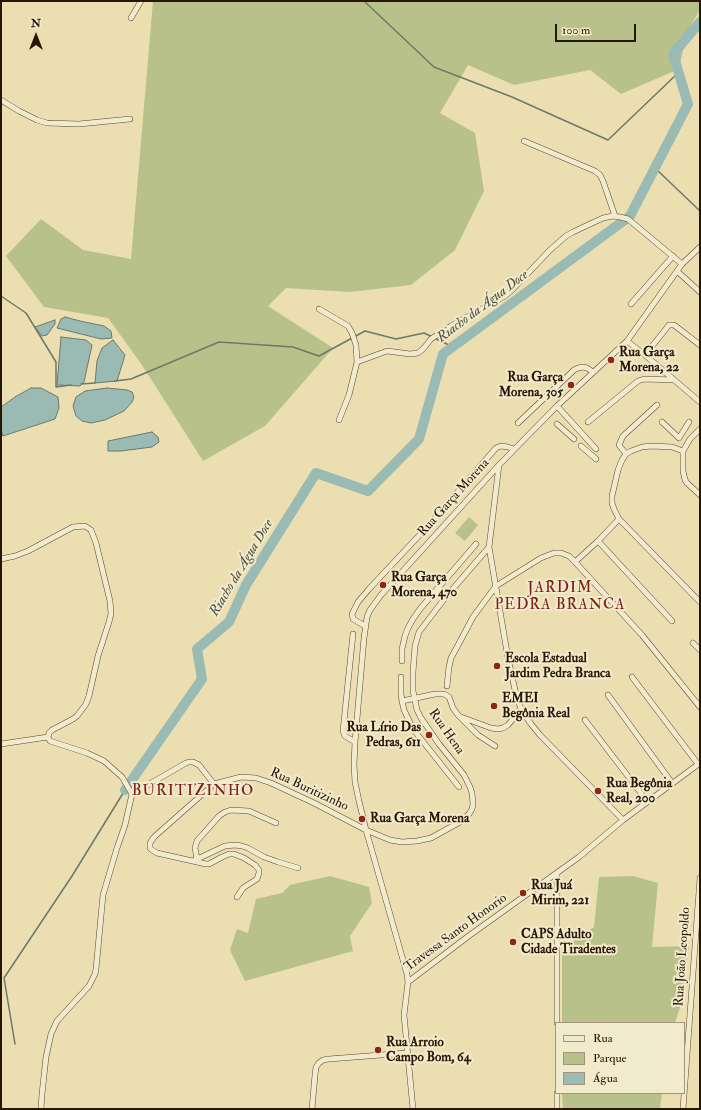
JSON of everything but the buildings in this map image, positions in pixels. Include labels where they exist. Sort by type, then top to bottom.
[{"type":"street","points":[[131,18],[142,1]]},
{"type":"street","points":[[1,100],[19,111],[47,123],[79,124],[130,119]]},
{"type":"street","points":[[524,141],[600,174],[616,216]]},
{"type":"street","points":[[357,362],[387,351],[410,354],[418,353],[431,339],[505,296],[550,250],[566,236],[603,218],[616,216],[628,219],[682,264]]},
{"type":"street","name":"Rua Garça Morena","points":[[408,982],[405,966],[366,830],[359,801],[354,765],[365,626],[370,610],[499,465],[557,406],[626,341],[682,264],[700,247]]},
{"type":"street","points":[[630,304],[673,256]]},
{"type":"street","points":[[677,271],[700,292]]},
{"type":"street","points":[[319,309],[348,326],[354,338],[357,362],[349,395],[339,420]]},
{"type":"street","points":[[645,355],[669,325],[674,325],[700,345]]},
{"type":"street","points":[[626,341],[645,355],[700,402]]},
{"type":"street","points":[[518,423],[574,370],[583,367],[588,368],[593,372]]},
{"type":"street","points":[[588,422],[638,381],[644,379],[674,380]]},
{"type":"street","points":[[626,454],[619,445],[622,436],[657,405]]},
{"type":"street","points":[[557,406],[596,449]]},
{"type":"street","points":[[662,422],[679,438]]},
{"type":"street","points":[[672,447],[689,422]]},
{"type":"street","points":[[557,424],[574,439]]},
{"type":"street","points":[[568,434],[575,426]]},
{"type":"street","points":[[700,429],[690,439],[683,451],[683,471],[685,480],[700,495]]},
{"type":"street","points":[[591,444],[583,448],[596,459]]},
{"type":"street","points":[[365,626],[353,619],[352,614],[358,602],[369,589],[428,526],[496,448],[501,446],[514,450]]},
{"type":"street","points":[[683,451],[672,447],[652,446],[642,447],[626,454],[618,470],[612,496],[612,503],[619,519],[700,602]]},
{"type":"street","points":[[499,465],[488,547],[508,658],[515,690],[521,708],[540,735],[623,820]]},
{"type":"street","points":[[575,562],[619,519]]},
{"type":"street","points":[[1,559],[15,556],[77,526],[85,526],[88,528],[96,543],[110,601],[111,614],[98,656],[86,704],[77,716],[49,732],[48,737]]},
{"type":"street","points":[[598,541],[672,620]]},
{"type":"street","points":[[402,661],[402,649],[408,628],[420,609],[476,544]]},
{"type":"street","name":"Rua Hena","points":[[366,830],[390,840],[402,842],[417,841],[430,838],[460,822],[472,809],[473,799],[470,787],[464,775],[439,744],[417,710],[413,672],[416,639],[419,632],[445,598],[488,547]]},
{"type":"street","points":[[447,686],[451,658],[473,617],[496,586],[546,555],[561,553],[569,556],[575,562],[642,635],[700,707]]},
{"type":"street","points":[[436,591],[445,598]]},
{"type":"street","points":[[353,634],[343,731],[345,736],[355,742]]},
{"type":"street","points":[[693,643],[700,650]]},
{"type":"street","points":[[401,677],[401,694],[404,710],[413,729],[459,787]]},
{"type":"street","points":[[632,677],[699,763]]},
{"type":"street","points":[[402,701],[442,694],[446,695],[449,697],[458,715],[478,735],[494,746]]},
{"type":"street","points":[[608,695],[672,783]]},
{"type":"street","points":[[458,715],[484,726],[498,729],[508,725],[521,708]]},
{"type":"street","points":[[585,720],[647,801]]},
{"type":"street","points":[[1,744],[48,737]]},
{"type":"street","points":[[42,1109],[42,1094],[48,1043],[51,1034],[57,1021],[89,986],[95,974],[103,895],[125,825],[132,794],[122,777],[104,761],[87,753],[50,741],[48,737]]},
{"type":"street","points":[[132,794],[189,762],[199,765],[214,784]]},
{"type":"street","name":"Travessa Santo Honorio","points":[[408,982],[470,935],[557,874],[647,801],[699,763]]},
{"type":"street","name":"Rua Buritizinho","points":[[195,860],[156,853],[150,848],[150,843],[154,837],[214,784],[240,777],[256,778],[271,783],[366,830]]},
{"type":"street","points":[[195,860],[195,848],[197,842],[219,816],[225,812],[232,810],[249,811],[276,823]]},
{"type":"street","points":[[195,860],[225,846],[235,845],[248,848],[264,857],[298,868]]},
{"type":"street","points":[[195,860],[209,864],[226,855],[234,854],[252,863],[259,870],[257,879],[245,885],[238,897]]},
{"type":"street","points":[[557,874],[557,1022]]},
{"type":"street","name":"Rua João Leopoldo","points":[[685,1082],[700,878]]},
{"type":"street","points":[[408,982],[404,1015],[413,1109]]},
{"type":"street","points":[[312,1109],[314,1075],[316,1067],[323,1060],[407,1053]]},
{"type":"street","points":[[557,1094],[557,1109]]},
{"type":"street","name":"Rua João Leopoldo","points":[[683,1109],[684,1094]]},
{"type":"green space","points":[[153,1],[700,1],[700,10],[687,31],[679,69],[621,94],[590,70],[514,85],[468,65],[440,113],[475,133],[484,191],[455,250],[411,285],[350,292],[286,288],[268,306],[333,348],[265,426],[203,461],[142,365],[108,318],[44,307],[6,256],[41,219],[83,250],[131,259]]},
{"type":"green space","points":[[469,517],[478,525],[465,541],[455,533]]},
{"type":"green space","points":[[330,876],[369,887],[372,903],[350,936],[353,951],[245,981],[230,950],[237,929],[248,933],[256,899],[282,893],[290,885]]},
{"type":"green space","points":[[633,876],[658,883],[652,947],[689,946],[682,1001],[675,1022],[562,1022],[562,948],[594,927],[599,877]]},
{"type":"green space","points":[[562,1094],[662,1094],[660,1109],[563,1109]]},
{"type":"water","points":[[65,317],[104,326],[111,331],[112,338],[101,339],[57,328],[61,319]]},
{"type":"water","points":[[55,320],[55,324],[47,335],[42,336],[35,327]]},
{"type":"water","points":[[61,337],[86,340],[92,345],[84,382],[80,386],[57,385]]},
{"type":"water","points":[[113,340],[125,355],[117,381],[95,383],[97,361],[102,348]]},
{"type":"water","points":[[31,388],[41,388],[58,397],[59,408],[55,419],[3,436],[1,429],[1,407]]},
{"type":"water","points":[[107,388],[132,392],[134,397],[132,402],[124,411],[105,420],[91,423],[82,421],[76,416],[73,406],[76,397],[85,391]]},
{"type":"water","points":[[152,432],[158,437],[159,442],[152,447],[108,451],[108,441]]},
{"type":"waterway","points":[[364,1],[434,67],[512,97],[608,140],[678,73]]},
{"type":"waterway","name":"Riacho da Água Doce","points":[[125,790],[202,679],[197,649],[229,622],[246,585],[316,473],[368,491],[419,439],[443,354],[630,216],[688,104],[673,54],[700,22]]},
{"type":"waterway","points":[[655,168],[700,211]]},
{"type":"waterway","points":[[1,296],[26,313],[56,362],[56,387],[71,385]]},
{"type":"waterway","points":[[115,381],[131,379],[219,342],[293,347],[319,356],[365,331],[396,339],[424,333],[453,347]]},
{"type":"waterway","points":[[81,384],[95,383]]},
{"type":"waterway","points":[[15,1044],[4,978],[72,876],[125,790]]},
{"type":"place","name":"Rua Garça Morena, 22","points":[[611,360]]},
{"type":"place","name":"Rua Garça Morena, 305","points":[[571,385]]},
{"type":"place","name":"Rua Garça Morena, 470","points":[[383,585]]},
{"type":"place","name":"Escola Estadual Jardim Pedra Branca","points":[[497,666]]},
{"type":"place","name":"EMEI Begônia Real","points":[[494,706]]},
{"type":"place","name":"Rua Lírio Das Pedras, 611","points":[[429,735]]},
{"type":"place","name":"Rua Begônia Real, 200","points":[[598,791]]},
{"type":"place","name":"Rua Garça Morena","points":[[362,819]]},
{"type":"place","name":"Rua Juá Mirim, 221","points":[[523,893]]},
{"type":"place","name":"CAPS Adulto Cidade Tiradentes","points":[[513,942]]},
{"type":"place","name":"Rua Arroio Campo Bom, 64","points":[[378,1050]]},
{"type":"district","name":"JARDIM PEDRA BRANCA","points":[[560,598]]},
{"type":"district","name":"BURITIZINHO","points":[[193,792]]}]
